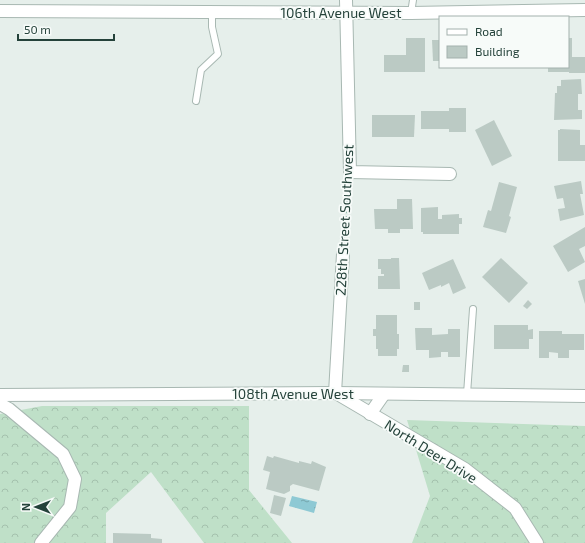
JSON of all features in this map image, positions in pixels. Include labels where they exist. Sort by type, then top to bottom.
[{"type":"street","name":"106th Avenue West","points":[[0,11],[212,12],[346,6],[411,13],[585,10]]},
{"type":"street","name":"228th Street Southwest","points":[[346,6],[350,172]]},
{"type":"street","points":[[350,172],[450,174]]},
{"type":"street","name":"228th Street Southwest","points":[[335,392],[342,254]]},
{"type":"street","name":"108th Avenue West","points":[[0,395],[335,392],[384,394],[585,396]]},
{"type":"street","name":"North Deer Drive","points":[[335,392],[465,469],[515,508],[537,543]]},
{"type":"street","name":"North Deer Drive","points":[[370,414],[384,394]]},
{"type":"street","points":[[0,404],[9,409],[63,454],[75,479],[70,507],[41,543]]},
{"type":"lane","points":[[411,13],[413,0]]},
{"type":"lane","points":[[196,101],[201,70],[218,54],[212,27],[212,12]]},
{"type":"lane","points":[[467,394],[473,309]]},
{"type":"path","name":"228th Street Southwest","points":[[342,254],[350,172]]},
{"type":"green space","points":[[42,406],[249,406],[249,490],[292,543],[204,543],[151,472],[106,513],[106,543],[0,543],[0,414]]},
{"type":"green space","points":[[407,420],[585,426],[585,543],[412,543],[430,496]]},
{"type":"water","points":[[292,496],[317,502],[314,513],[289,506]]},
{"type":"building","points":[[406,38],[425,38],[425,72],[384,72],[384,55],[406,55]]},
{"type":"building","points":[[569,38],[572,38],[572,57],[585,57],[585,73],[548,72],[548,68],[569,68]]},
{"type":"building","points":[[432,40],[439,40],[439,61],[433,61]]},
{"type":"building","points":[[581,79],[582,94],[578,94],[578,110],[582,110],[582,119],[554,120],[555,93],[557,93],[557,86],[561,86],[561,80]]},
{"type":"building","points":[[449,108],[466,108],[466,132],[449,132],[449,129],[421,129],[421,111],[449,111]]},
{"type":"building","points":[[372,115],[415,115],[414,137],[372,137]]},
{"type":"building","points":[[494,120],[512,156],[492,166],[475,130]]},
{"type":"building","points":[[558,130],[580,130],[580,145],[585,145],[585,161],[558,161]]},
{"type":"building","points":[[581,181],[583,194],[580,194],[584,215],[560,221],[558,209],[565,208],[563,198],[557,199],[554,186]]},
{"type":"building","points":[[499,182],[517,187],[506,233],[483,227],[488,210],[491,211]]},
{"type":"building","points":[[397,199],[412,199],[413,229],[400,229],[400,233],[388,233],[388,229],[375,229],[374,209],[397,209]]},
{"type":"building","points":[[438,207],[438,219],[442,219],[442,215],[459,214],[459,218],[462,218],[462,224],[459,224],[459,234],[423,234],[423,232],[421,232],[421,208]]},
{"type":"building","points":[[585,227],[585,246],[579,249],[585,262],[568,272],[553,246]]},
{"type":"building","points":[[399,258],[400,289],[378,289],[378,276],[384,276],[384,274],[381,274],[381,269],[378,269],[378,259]]},
{"type":"building","points":[[501,258],[528,283],[509,303],[482,277]]},
{"type":"building","points":[[453,259],[466,288],[453,294],[449,283],[429,290],[422,273]]},
{"type":"building","points":[[585,279],[585,304],[578,281]]},
{"type":"building","points":[[528,300],[532,304],[527,309],[523,306]]},
{"type":"building","points":[[414,302],[420,302],[420,310],[414,310]]},
{"type":"building","points":[[376,315],[397,315],[399,349],[397,349],[397,356],[378,356],[378,349],[376,349],[376,336],[373,336],[373,329],[376,329]]},
{"type":"building","points":[[494,325],[528,325],[528,330],[533,329],[533,339],[529,339],[529,349],[494,349]]},
{"type":"building","points":[[415,328],[432,328],[432,335],[448,334],[448,329],[460,329],[460,357],[448,357],[448,352],[441,352],[441,357],[429,358],[429,350],[416,350]]},
{"type":"building","points":[[539,331],[562,331],[562,334],[584,334],[584,350],[569,350],[569,358],[558,358],[558,353],[549,352],[549,358],[539,358]]},
{"type":"building","points":[[403,365],[409,365],[409,372],[402,372]]},
{"type":"building","points":[[267,456],[273,458],[274,456],[299,463],[299,461],[311,464],[312,461],[326,467],[319,491],[293,484],[290,486],[290,491],[284,494],[266,489],[270,472],[263,470]]},
{"type":"building","points":[[274,495],[286,498],[281,516],[270,513]]},
{"type":"building","points":[[113,533],[151,534],[151,538],[162,539],[162,543],[113,543]]}]
